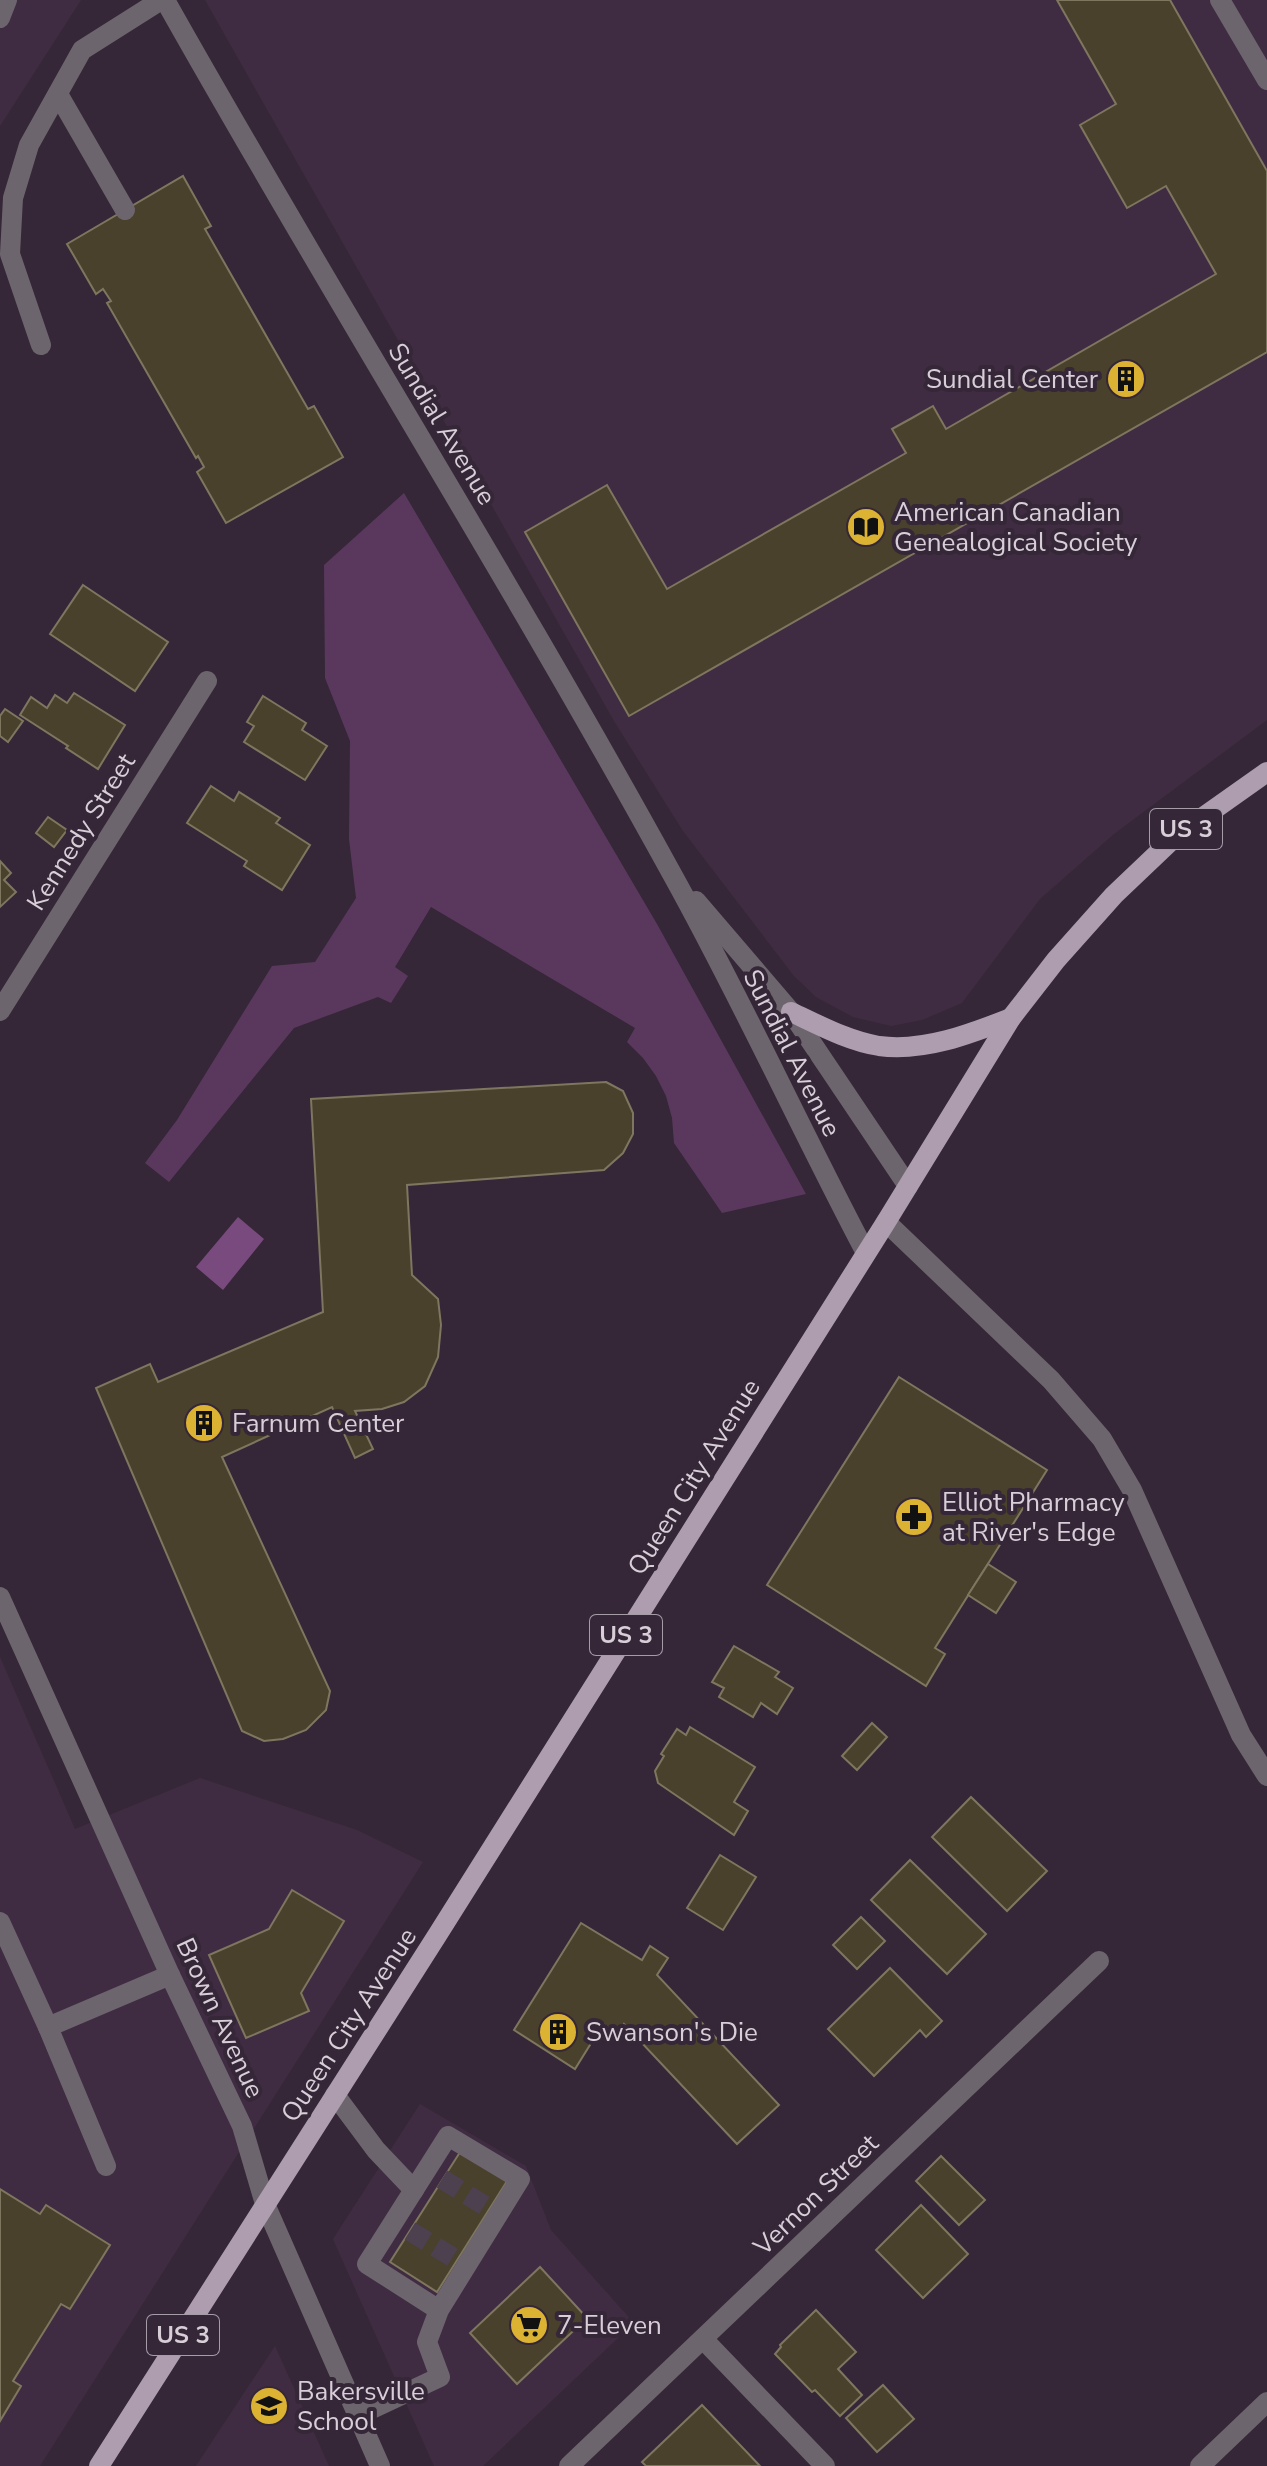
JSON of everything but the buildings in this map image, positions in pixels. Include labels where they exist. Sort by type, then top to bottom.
[{"type":"main road","name":"Queen City Avenue","points":[[99,2466],[886,1222],[1011,1018],[1056,960],[1114,895],[1175,837],[1267,772]]},
{"type":"main road","points":[[791,1012],[827,1029],[880,1046],[919,1045],[959,1038],[1011,1018]]},
{"type":"street","points":[[0,18],[7,0]]},
{"type":"street","points":[[41,345],[10,254],[13,198],[29,145],[82,50],[163,0]]},
{"type":"street","name":"Sundial Avenue","points":[[163,0],[673,875],[866,1253]]},
{"type":"street","points":[[1220,0],[1267,80]]},
{"type":"street","points":[[58,94],[125,210]]},
{"type":"street","name":"Kennedy Street","points":[[0,1011],[207,681]]},
{"type":"street","name":"Sundial Avenue","points":[[673,875],[791,1012],[908,1186]]},
{"type":"street","points":[[886,1222],[1051,1380],[1102,1439],[1132,1490],[1241,1735],[1267,1776]]},
{"type":"street","name":"Brown Avenue","points":[[0,1597],[8,1634],[242,2126],[265,2204],[380,2466]]},
{"type":"street","points":[[0,1922],[106,2166]]},
{"type":"street","name":"Vernon Street","points":[[569,2466],[1099,1961]]},
{"type":"street","points":[[48,2027],[170,1975]]},
{"type":"street","points":[[335,2095],[376,2150],[414,2190]]},
{"type":"street","points":[[359,2415],[440,2377],[427,2342],[439,2310],[462,2262],[494,2211],[520,2179],[448,2136],[434,2175],[414,2190],[402,2226],[367,2264],[439,2310]]},
{"type":"street","points":[[703,2339],[825,2466]]},
{"type":"street","points":[[1200,2466],[1267,2402]]},
{"type":"shaded area","points":[[0,0],[81,0],[0,126]]},
{"type":"shaded area","name":"Sundial Center","points":[[205,0],[1267,0],[1267,720],[1114,834],[1040,899],[962,1003],[922,1020],[891,1026],[853,1017],[816,997],[794,976],[683,831],[614,721]]},
{"type":"shaded area","points":[[404,493],[657,924],[806,1194],[722,1213],[674,1143],[666,1096],[643,1058],[627,1042],[635,1028],[431,907],[395,967],[408,976],[391,1003],[378,997],[294,1028],[169,1182],[145,1163],[177,1120],[272,966],[315,962],[356,898],[349,839],[350,741],[325,678],[324,565]]},
{"type":"shaded area","points":[[238,1217],[264,1239],[223,1290],[196,1267]]},
{"type":"shaded area","points":[[0,1657],[75,1829],[200,1778],[357,1830],[423,1862],[40,2466],[0,2466]]},
{"type":"shaded area","points":[[420,2104],[526,2166],[551,2230],[634,2323],[483,2466],[434,2466],[333,2239]]},
{"type":"shaded area","name":"Bakersville School","points":[[275,2346],[329,2466],[196,2466]]},
{"type":"tunnel","points":[[442,2179],[490,2209]]},
{"type":"tunnel","points":[[410,2231],[457,2260]]},
{"type":"place","name":"Sundial Center","points":[[1126,379]]},
{"type":"place","name":"American Canadian Genealogical Society","points":[[866,527]]},
{"type":"place","name":"Farnum Center","points":[[204,1423]]},
{"type":"place","name":"Elliot Pharmacy at River's Edge","points":[[914,1517]]},
{"type":"place","name":"Swanson's Die","points":[[558,2032]]},
{"type":"place","name":"7-Eleven","points":[[529,2325]]},
{"type":"place","name":"Bakersville School","points":[[269,2406]]}]
